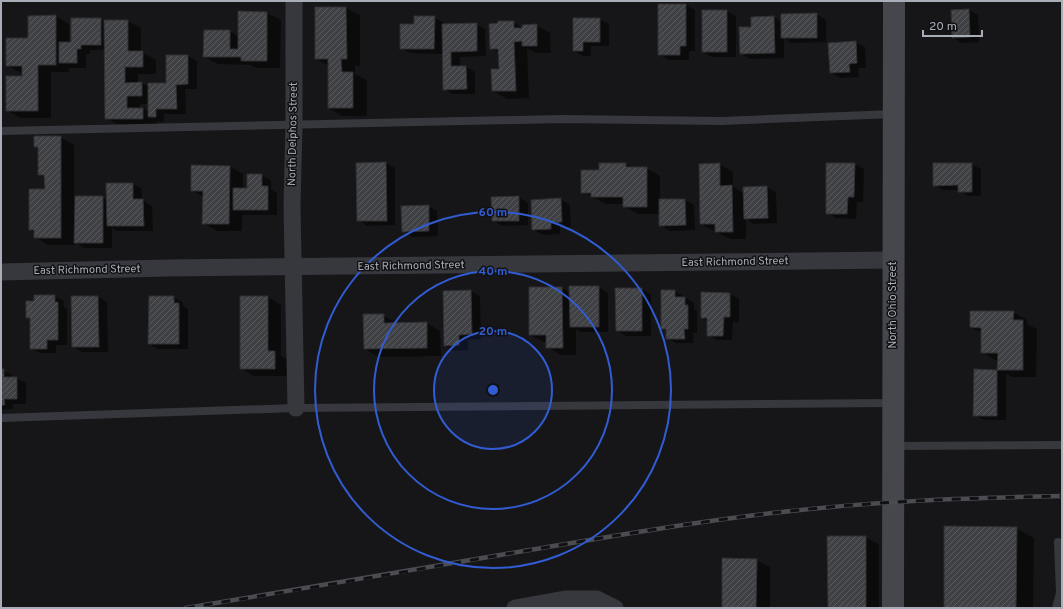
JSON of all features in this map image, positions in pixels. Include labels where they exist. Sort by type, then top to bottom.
[{"type":"street","name":"North Delphos Street","points":[[294,1],[294,125],[292,206],[296,408]]},
{"type":"street","name":"North Ohio Street","points":[[892,608],[894,1]]},
{"type":"street","name":"East Richmond Street","points":[[1,272],[167,268],[294,268],[893,260]]},
{"type":"street","points":[[515,608],[565,599],[597,599],[615,608]]},
{"type":"lane","points":[[1,131],[562,119],[722,121],[894,114]]},
{"type":"lane","points":[[1,418],[296,408],[893,403]]},
{"type":"lane","points":[[893,446],[1062,445]]},
{"type":"lane","points":[[1056,608],[1061,594],[1058,542]]},
{"type":"building","points":[[658,4],[686,4],[686,46],[680,46],[680,55],[658,55]]},
{"type":"building","points":[[315,7],[346,7],[347,59],[341,59],[342,72],[353,72],[353,108],[328,108],[328,59],[315,59]]},
{"type":"building","points":[[969,9],[970,37],[952,38],[951,10]]},
{"type":"building","points":[[702,10],[727,10],[727,52],[702,52]]},
{"type":"building","points":[[238,11],[267,12],[267,61],[241,61],[241,57],[203,57],[204,30],[230,30],[230,49],[238,49]]},
{"type":"building","points":[[817,13],[817,38],[781,38],[781,14]]},
{"type":"building","points":[[56,15],[56,65],[38,65],[38,111],[6,111],[6,76],[22,76],[22,66],[6,66],[6,38],[28,38],[28,16]]},
{"type":"building","points":[[414,16],[435,16],[434,49],[400,49],[400,24],[414,24]]},
{"type":"building","points":[[774,16],[775,53],[740,54],[739,27],[751,27],[751,17]]},
{"type":"building","points":[[71,18],[101,18],[101,45],[81,45],[81,49],[77,49],[77,63],[59,63],[59,42],[71,42]]},
{"type":"building","points":[[573,18],[600,18],[600,42],[583,42],[583,51],[573,51]]},
{"type":"building","points":[[104,20],[128,20],[128,51],[143,51],[143,67],[125,67],[125,83],[142,82],[142,96],[127,96],[127,108],[143,108],[143,119],[105,119]]},
{"type":"building","points":[[498,21],[514,21],[514,28],[522,28],[522,25],[537,24],[537,46],[522,46],[522,41],[514,42],[516,91],[492,91],[491,69],[499,69],[498,49],[490,49],[489,24],[498,23]]},
{"type":"building","points":[[477,23],[477,51],[451,52],[451,66],[466,66],[467,89],[443,90],[442,24]]},
{"type":"building","points":[[856,41],[857,63],[849,64],[850,72],[830,73],[828,43]]},
{"type":"building","points":[[166,55],[188,55],[188,84],[176,85],[177,109],[156,109],[156,117],[148,117],[148,83],[166,83]]},
{"type":"building","points":[[34,136],[61,136],[61,238],[34,238],[34,230],[29,230],[29,189],[45,189],[44,175],[38,175],[38,147],[34,147]]},
{"type":"building","points":[[386,162],[387,221],[357,221],[356,163]]},
{"type":"building","points":[[599,163],[626,163],[626,167],[647,167],[647,207],[623,207],[623,197],[591,197],[591,193],[581,193],[581,170],[599,170]]},
{"type":"building","points":[[720,163],[720,186],[732,185],[733,232],[715,232],[715,224],[700,224],[699,164]]},
{"type":"building","points":[[826,163],[855,163],[854,197],[848,197],[847,214],[826,214]]},
{"type":"building","points":[[933,163],[972,163],[972,192],[958,192],[958,185],[933,186]]},
{"type":"building","points":[[191,165],[230,166],[229,224],[202,224],[203,191],[191,191]]},
{"type":"building","points":[[247,174],[262,174],[262,186],[268,186],[268,210],[233,210],[233,188],[247,188]]},
{"type":"building","points":[[106,183],[133,183],[133,199],[143,199],[144,226],[107,226]]},
{"type":"building","points":[[767,186],[768,218],[744,219],[743,187]]},
{"type":"building","points":[[75,196],[103,196],[103,243],[74,243]]},
{"type":"building","points":[[519,196],[519,221],[492,221],[491,197]]},
{"type":"building","points":[[561,198],[562,222],[551,223],[551,229],[532,230],[531,200]]},
{"type":"building","points":[[659,199],[685,199],[686,225],[659,226]]},
{"type":"building","points":[[429,205],[429,231],[402,232],[401,206]]},
{"type":"building","points":[[569,286],[599,286],[599,327],[570,327]]},
{"type":"building","points":[[529,287],[562,287],[563,348],[546,348],[546,335],[529,335]]},
{"type":"building","points":[[615,288],[642,288],[642,331],[616,331]]},
{"type":"building","points":[[471,290],[472,334],[459,335],[459,345],[444,346],[443,291]]},
{"type":"building","points":[[661,290],[675,290],[675,297],[685,297],[685,305],[688,305],[688,329],[684,329],[685,339],[666,339],[666,329],[661,329]]},
{"type":"building","points":[[701,292],[730,293],[730,317],[724,317],[723,336],[707,336],[707,318],[701,318]]},
{"type":"building","points":[[34,295],[55,295],[55,302],[58,302],[58,340],[47,340],[47,349],[30,349],[30,318],[26,318],[26,301],[34,301]]},
{"type":"building","points":[[71,296],[98,296],[99,347],[72,347]]},
{"type":"building","points":[[149,296],[174,296],[174,303],[179,303],[179,344],[148,344]]},
{"type":"building","points":[[240,296],[268,296],[268,351],[275,351],[275,369],[240,369]]},
{"type":"building","points":[[970,311],[1014,311],[1013,320],[1023,320],[1023,370],[997,370],[998,353],[981,353],[981,328],[970,327]]},
{"type":"building","points":[[363,314],[384,314],[384,323],[427,322],[427,348],[364,349]]},
{"type":"building","points":[[1,369],[4,369],[4,377],[17,377],[17,399],[4,399],[5,405],[1,405]]},
{"type":"building","points":[[974,369],[997,370],[997,416],[973,416]]},
{"type":"building","points":[[944,526],[1017,527],[1016,608],[944,608]]},
{"type":"building","points":[[827,536],[866,536],[866,608],[828,608]]},
{"type":"building","points":[[722,558],[757,559],[756,608],[722,608]]},
{"type":"railway","points":[[186,608],[506,554],[748,516],[817,508],[887,503],[1062,496]]}]
